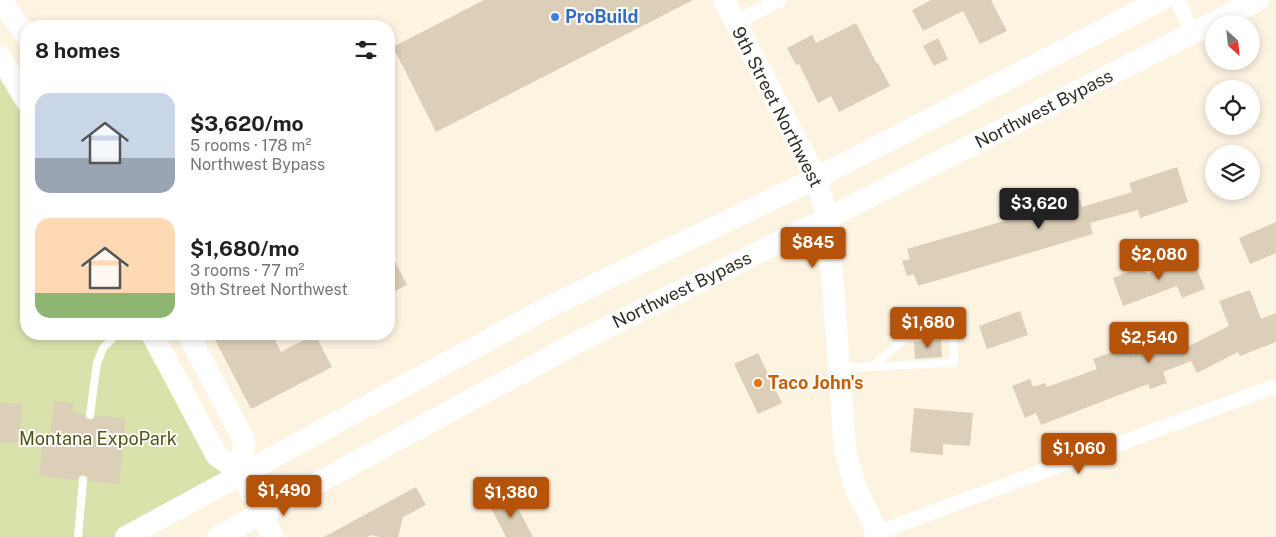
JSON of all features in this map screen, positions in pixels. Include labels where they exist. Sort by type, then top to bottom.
[{"type":"main road","points":[[0,0],[20,27]]},
{"type":"main road","name":"9th Street Northwest","points":[[724,0],[816,178],[828,218],[845,449],[856,487],[876,536]]},
{"type":"main road","points":[[126,537],[551,306],[816,178],[1161,0]]},
{"type":"main road","name":"Northwest Bypass","points":[[218,537],[578,342],[828,218],[1258,0]]},
{"type":"main road","points":[[0,57],[20,90]]},
{"type":"main road","points":[[155,340],[217,456],[242,474]]},
{"type":"main road","points":[[191,340],[244,440],[242,474],[273,537]]},
{"type":"street","points":[[735,23],[779,0]]},
{"type":"street","points":[[1177,0],[1193,33]]},
{"type":"street","points":[[876,536],[1276,386]]},
{"type":"lane","points":[[839,368],[954,362],[953,338],[941,330],[910,334],[873,366]]},
{"type":"lane","points":[[90,415],[96,362],[103,348],[111,340]]},
{"type":"lane","points":[[78,537],[82,480]]},
{"type":"green space","name":"Montana ExpoPark","points":[[0,57],[20,90],[20,340],[155,340],[217,456],[242,473],[126,537],[0,537]]},
{"type":"building","points":[[484,0],[693,0],[436,132],[395,51],[395,46]]},
{"type":"building","points":[[931,0],[991,0],[1007,31],[980,44],[963,11],[923,31],[912,10]]},
{"type":"building","points":[[856,23],[890,86],[839,112],[831,96],[818,103],[799,64],[796,65],[787,48],[812,35],[816,43]]},
{"type":"building","points":[[938,38],[948,59],[934,66],[923,46]]},
{"type":"building","points":[[1177,167],[1188,202],[1140,218],[1138,210],[1090,223],[1093,234],[918,286],[914,274],[907,276],[902,261],[910,259],[907,249],[1080,199],[1082,207],[1132,192],[1129,183]]},
{"type":"building","points":[[1276,222],[1276,253],[1250,264],[1239,238]]},
{"type":"building","points":[[1192,256],[1205,289],[1182,298],[1177,286],[1123,306],[1113,278],[1144,266],[1147,274]]},
{"type":"building","points":[[395,262],[407,285],[395,291]]},
{"type":"building","points":[[1250,290],[1261,319],[1276,313],[1276,342],[1240,356],[1238,352],[1197,373],[1191,361],[1163,372],[1167,383],[1150,389],[1148,384],[1041,425],[1036,413],[1025,418],[1012,386],[1030,379],[1033,387],[1045,383],[1047,387],[1097,369],[1093,359],[1129,346],[1133,355],[1168,341],[1173,354],[1229,326],[1219,301]]},
{"type":"building","points":[[1020,311],[1028,335],[987,349],[979,326]]},
{"type":"building","points":[[941,339],[942,357],[915,359],[914,342]]},
{"type":"building","points":[[215,340],[275,340],[281,352],[304,340],[318,340],[332,367],[251,409]]},
{"type":"building","name":"Taco John's","points":[[758,353],[782,403],[758,414],[734,364]]},
{"type":"building","points":[[54,401],[74,403],[73,413],[84,414],[85,418],[89,420],[93,420],[96,415],[126,419],[119,484],[89,481],[88,477],[84,474],[80,475],[77,480],[39,476],[43,434],[50,435]]},
{"type":"building","points":[[0,403],[22,404],[19,443],[0,442]]},
{"type":"building","points":[[914,408],[973,413],[970,446],[943,444],[943,455],[910,452]]},
{"type":"building","points":[[416,487],[426,505],[403,517],[398,537],[371,535],[367,537],[324,537]]},
{"type":"building","points":[[511,495],[533,537],[506,537],[490,506]]},
{"type":"place","name":"ProBuild","points":[[555,17]]},
{"type":"place","name":"Taco John's","points":[[758,383]]}]
